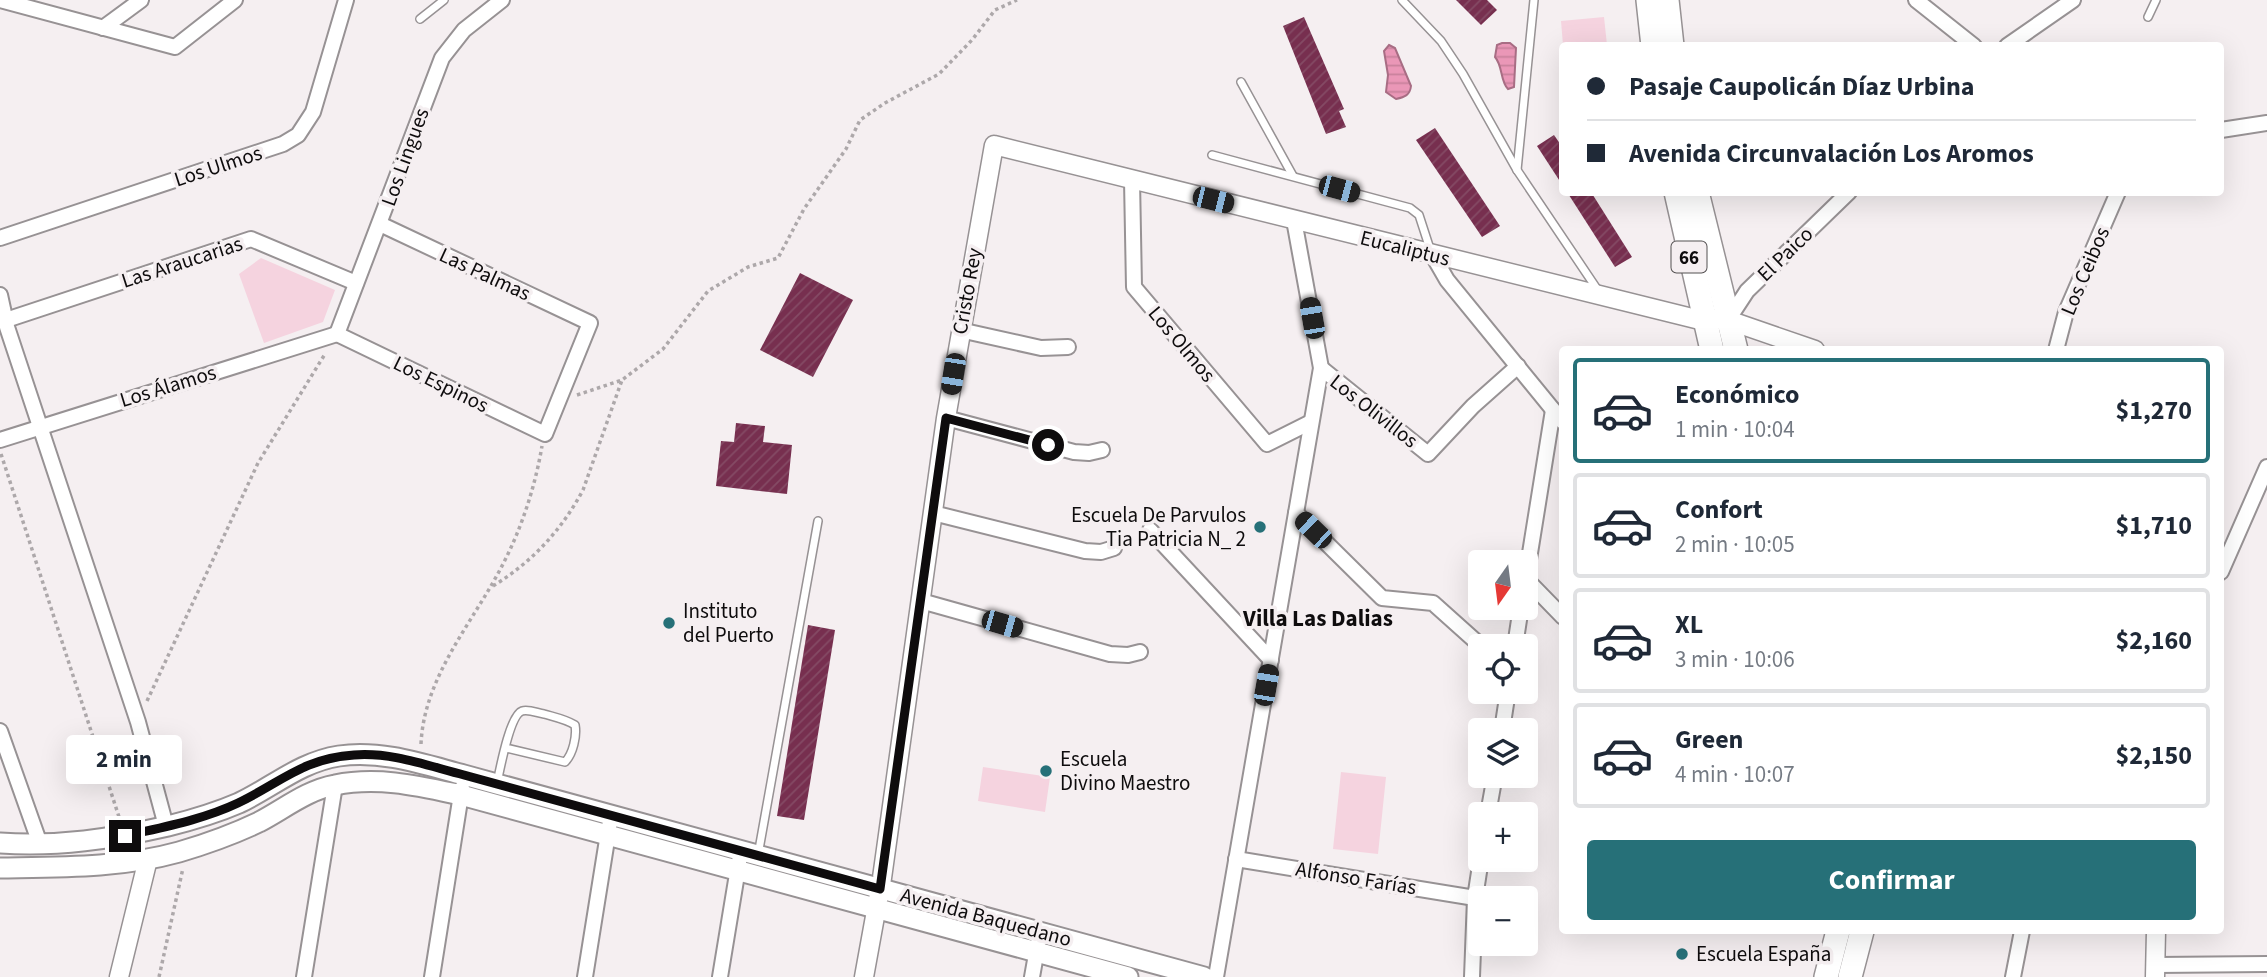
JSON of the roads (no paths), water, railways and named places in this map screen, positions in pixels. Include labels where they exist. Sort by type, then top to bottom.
[{"type":"highway","points":[[1648,0],[1653,42]]},
{"type":"highway","points":[[1667,0],[1672,42]]},
{"type":"highway","name":"66","points":[[1677,196],[1711,346]]},
{"type":"highway","name":"66","points":[[1698,196],[1735,346]]},
{"type":"highway","points":[[1826,977],[1837,934]]},
{"type":"highway","points":[[1850,977],[1860,934]]},
{"type":"main road","name":"Avenida Baquedano","points":[[0,842],[84,842],[125,836],[220,811],[303,767],[336,757],[376,755],[496,784],[609,825]]},
{"type":"main road","name":"Avenida Baquedano","points":[[0,868],[93,865],[148,859],[236,832],[307,794],[335,785],[396,781],[609,825],[745,858],[878,898],[1035,952],[1128,977]]},
{"type":"main road","name":"Avenida Baquedano","points":[[878,898],[1040,932],[1204,977]]},
{"type":"street","points":[[0,0],[25,3],[175,47],[235,0]]},
{"type":"street","points":[[103,28],[141,0]]},
{"type":"street","name":"Los Ulmos","points":[[0,238],[283,144],[298,135],[313,112],[346,0]]},
{"type":"street","name":"Los Lingues","points":[[337,334],[442,58],[464,30],[502,0]]},
{"type":"street","points":[[1916,0],[1969,42]]},
{"type":"street","points":[[2013,42],[2073,0]]},
{"type":"street","points":[[2224,130],[2267,123]]},
{"type":"street","name":"Eucaliptus","points":[[994,145],[1704,321],[1728,320],[1803,346]]},
{"type":"street","name":"Cristo Rey","points":[[864,977],[878,898],[946,418],[994,145]]},
{"type":"street","name":"Los Olmos","points":[[1132,180],[1134,287],[1266,444],[1311,422]]},
{"type":"street","name":"El Paico","points":[[1728,320],[1747,291],[1845,196]]},
{"type":"street","name":"Los Ceibos","points":[[2057,346],[2066,312],[2116,196]]},
{"type":"street","points":[[1216,977],[1321,369],[1294,220]]},
{"type":"street","name":"Las Palmas","points":[[380,225],[590,323],[545,433]]},
{"type":"street","name":"Las Araucarias","points":[[4,326],[251,240],[356,282]]},
{"type":"street","points":[[1432,254],[1447,280],[1559,417]]},
{"type":"street","points":[[0,295],[4,326],[138,722],[166,826]]},
{"type":"street","points":[[960,330],[1041,348],[1068,347]]},
{"type":"street","name":"Los Álamos","points":[[0,440],[337,334]]},
{"type":"street","name":"Los Espinos","points":[[337,334],[545,433]]},
{"type":"street","name":"Los Olivillos","points":[[1321,369],[1428,454],[1473,406],[1518,366]]},
{"type":"street","points":[[1530,550],[1553,410]]},
{"type":"street","points":[[946,418],[1074,452],[1102,450]]},
{"type":"street","points":[[2224,565],[2267,467]]},
{"type":"street","points":[[933,513],[1085,551],[1101,552],[1114,548]]},
{"type":"street","points":[[1296,513],[1382,598],[1433,603],[1468,634]]},
{"type":"street","points":[[1150,530],[1270,660]]},
{"type":"street","points":[[1538,591],[1559,613]]},
{"type":"street","points":[[921,601],[1110,654],[1128,655],[1140,652]]},
{"type":"street","points":[[0,731],[40,844]]},
{"type":"street","points":[[432,977],[464,775]]},
{"type":"street","points":[[304,977],[335,785]]},
{"type":"street","points":[[585,977],[609,825]]},
{"type":"street","points":[[720,977],[745,858]]},
{"type":"street","points":[[119,977],[148,859]]},
{"type":"street","name":"Alfonso Farías","points":[[1237,859],[1468,897]]},
{"type":"street","points":[[1032,977],[1040,932]]},
{"type":"street","points":[[2013,977],[2021,934]]},
{"type":"street","points":[[2156,934],[2155,971],[2267,964]]},
{"type":"street","points":[[1472,977],[1473,956]]},
{"type":"lane","points":[[420,19],[444,0]]},
{"type":"lane","points":[[1402,0],[1441,41],[1463,74],[1517,170],[1601,296]]},
{"type":"lane","points":[[1517,170],[1534,0]]},
{"type":"lane","points":[[2148,17],[2156,0]]},
{"type":"lane","points":[[1241,82],[1293,176]]},
{"type":"lane","points":[[1212,155],[1410,208],[1419,215],[1432,254]]},
{"type":"lane","points":[[745,858],[818,522]]},
{"type":"lane","points":[[496,784],[506,748],[515,716],[528,711],[568,720],[575,725],[570,757],[565,762],[506,748]]},
{"type":"place","name":"Escuela De Parvulos Tia Patricia N_ 2","points":[[1260,527]]},
{"type":"place","name":"Instituto del Puerto","points":[[669,623]]},
{"type":"place","name":"Escuela Divino Maestro","points":[[1046,771]]},
{"type":"place","name":"Escuela España","points":[[1682,954]]},
{"type":"district","name":"Villa Las Dalias","points":[[1318,618]]}]
